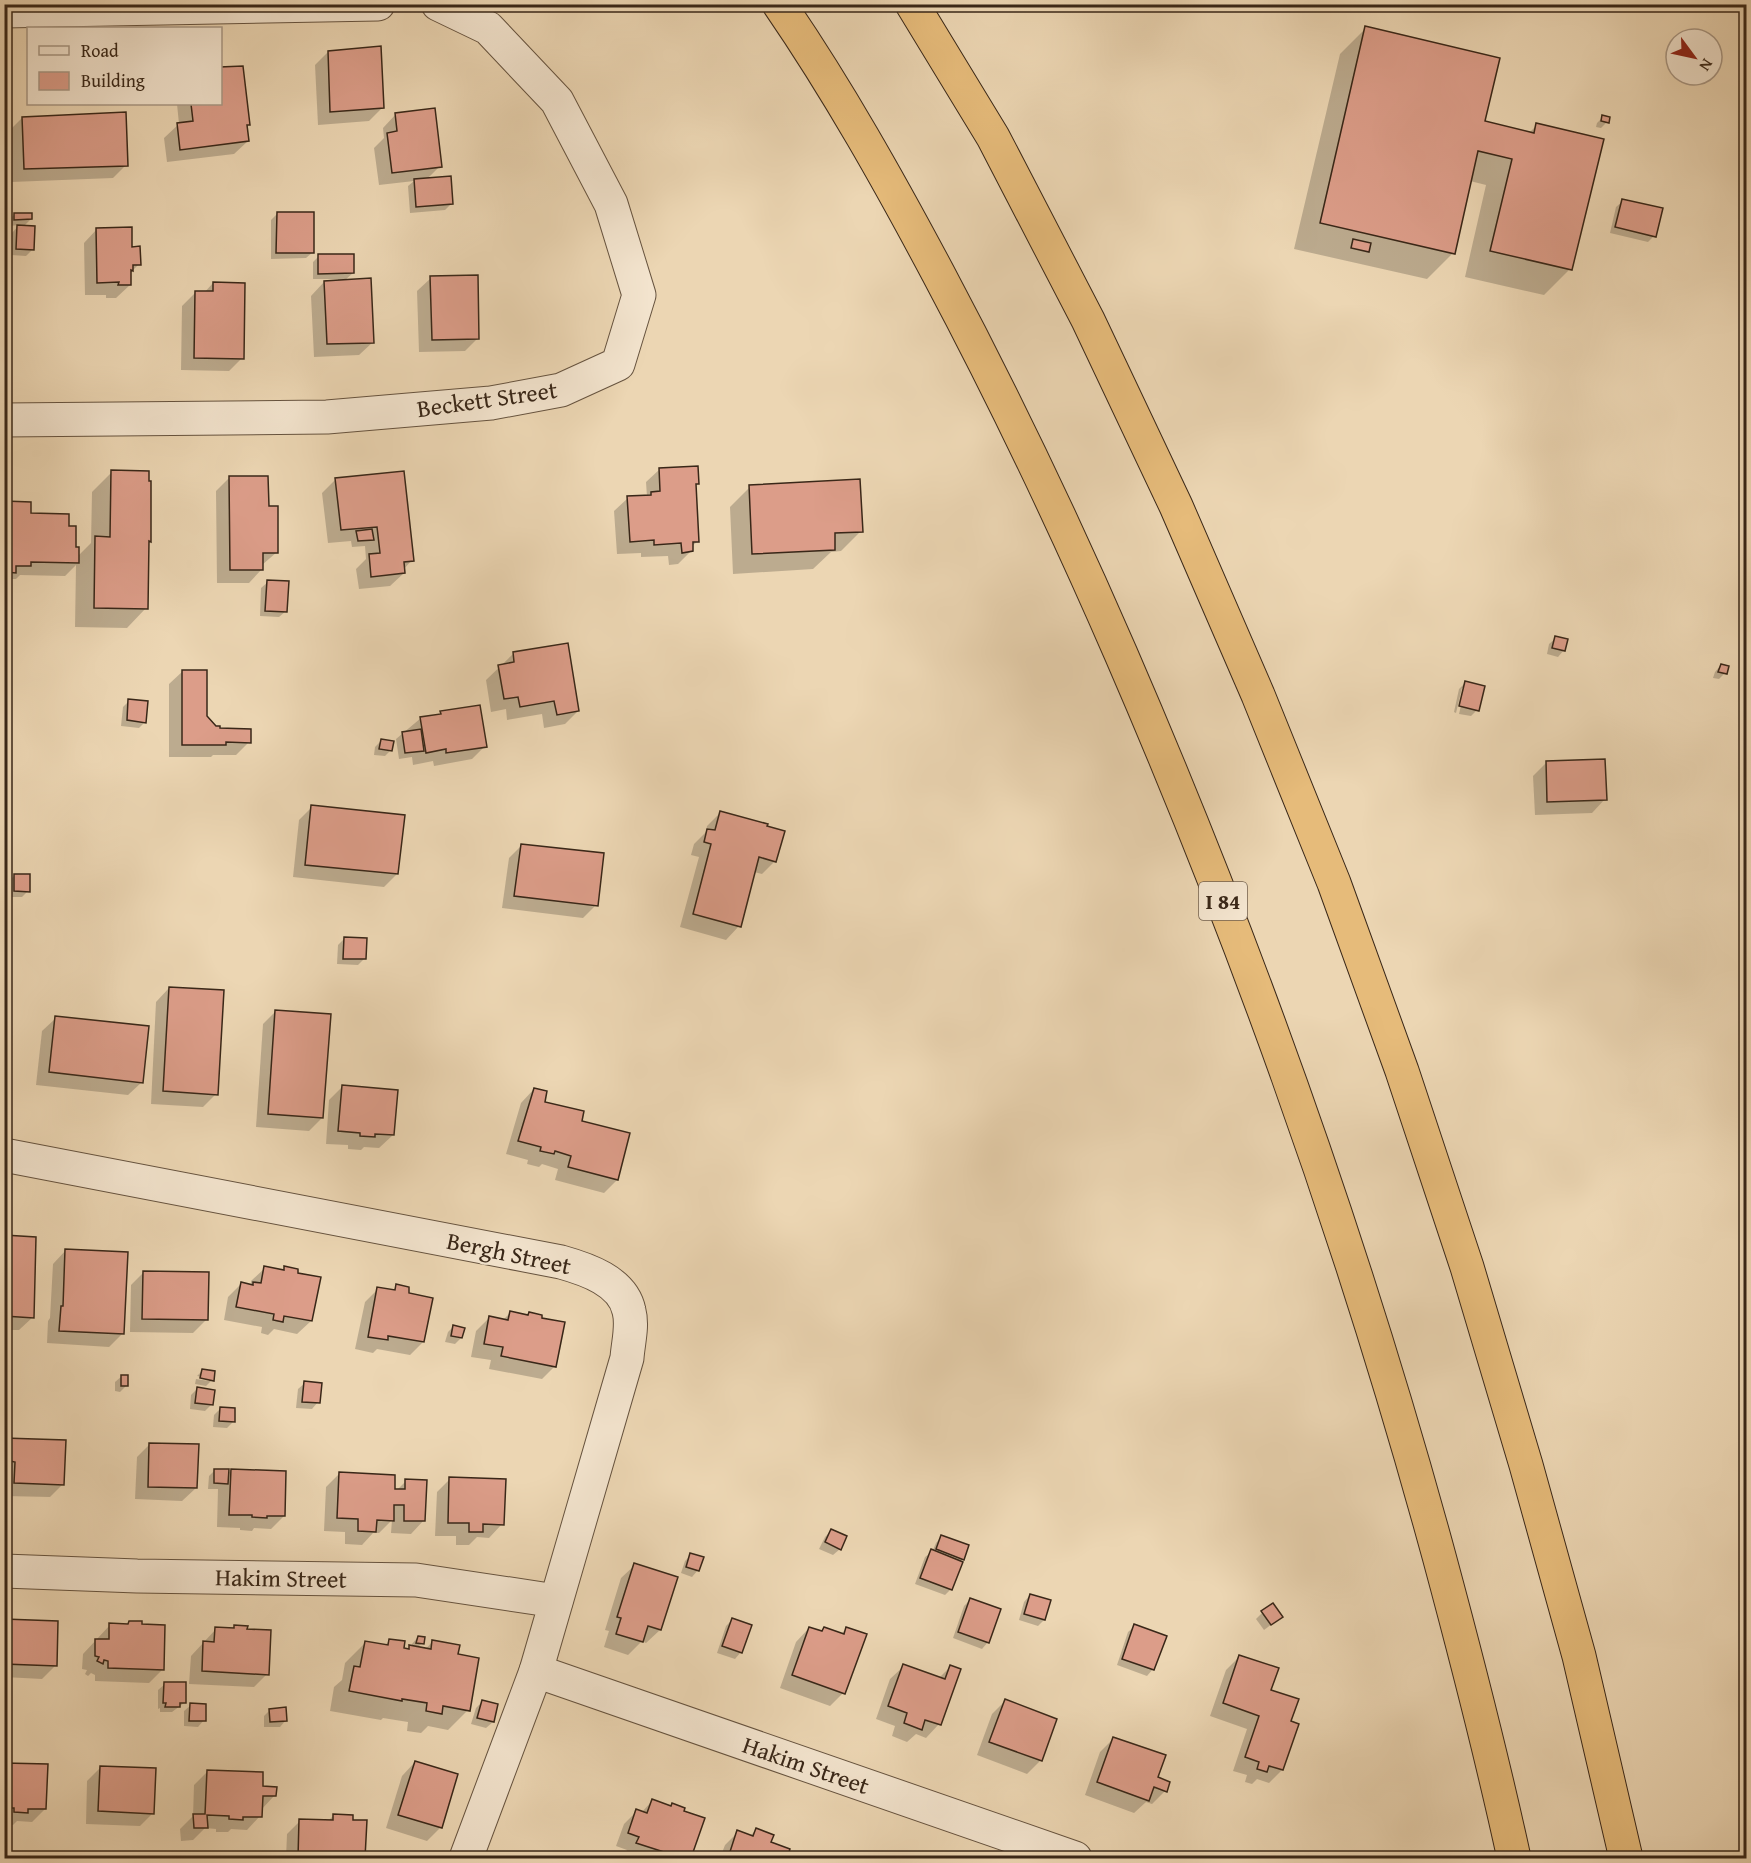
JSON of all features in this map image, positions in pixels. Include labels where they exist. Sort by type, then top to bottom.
[{"type":"highway","name":"I 84","points":[[779,4],[810,50],[888,178],[975,342],[1102,609],[1206,859],[1296,1099],[1378,1344],[1456,1618],[1479,1705],[1514,1858]]},
{"type":"highway","points":[[912,4],[993,137],[1088,320],[1180,516],[1258,695],[1334,883],[1402,1071],[1470,1278],[1526,1465],[1579,1656],[1626,1858]]},
{"type":"street","points":[[4,11],[378,4]]},
{"type":"street","name":"Beckett Street","points":[[4,420],[327,417],[491,403],[561,390],[618,364],[639,295],[611,204],[557,101],[488,28],[438,4]]},
{"type":"street","name":"Bergh Street","points":[[4,1155],[561,1262],[584,1269],[605,1280],[620,1292],[629,1310],[627,1358],[536,1671],[466,1858]]},
{"type":"street","name":"Hakim Street","points":[[4,1572],[416,1580],[556,1601]]},
{"type":"street","name":"Hakim Street","points":[[536,1671],[1075,1858]]},
{"type":"building","points":[[1365,26],[1500,58],[1485,121],[1534,133],[1536,123],[1604,139],[1572,270],[1490,251],[1512,159],[1478,151],[1455,254],[1320,223]]},
{"type":"building","points":[[381,46],[384,108],[330,112],[328,51]]},
{"type":"building","points":[[243,66],[250,125],[247,125],[249,141],[180,150],[177,123],[193,121],[191,105],[222,105],[222,67]]},
{"type":"building","points":[[435,108],[442,167],[392,173],[387,133],[397,131],[395,113]]},
{"type":"building","points":[[126,112],[128,166],[24,169],[22,117]]},
{"type":"building","points":[[1602,115],[1610,117],[1609,123],[1601,121]]},
{"type":"building","points":[[451,176],[453,204],[416,207],[414,179]]},
{"type":"building","points":[[1622,199],[1663,208],[1656,237],[1615,227]]},
{"type":"building","points":[[277,212],[314,212],[314,253],[276,253]]},
{"type":"building","points":[[14,213],[32,213],[32,219],[14,220]]},
{"type":"building","points":[[17,225],[35,226],[34,250],[16,249]]},
{"type":"building","points":[[132,227],[132,247],[140,246],[141,265],[133,265],[131,285],[118,285],[119,282],[97,283],[96,228]]},
{"type":"building","points":[[1353,239],[1371,243],[1369,252],[1351,248]]},
{"type":"building","points":[[318,254],[354,254],[354,273],[318,274]]},
{"type":"building","points":[[478,275],[479,339],[432,340],[430,276]]},
{"type":"building","points":[[371,278],[374,343],[327,344],[324,281]]},
{"type":"building","points":[[213,282],[245,283],[244,359],[194,358],[195,291],[213,291]]},
{"type":"building","points":[[698,466],[699,484],[696,484],[699,542],[693,542],[693,551],[682,553],[681,543],[654,545],[654,540],[630,542],[627,496],[651,495],[651,492],[660,491],[659,468]]},
{"type":"building","points":[[111,470],[149,471],[151,542],[149,541],[148,609],[94,608],[95,536],[110,537]]},
{"type":"building","points":[[404,471],[414,561],[404,562],[405,573],[371,577],[369,554],[380,553],[377,527],[341,530],[335,478]]},
{"type":"building","points":[[229,476],[268,476],[269,506],[278,506],[278,553],[263,553],[263,570],[230,570]]},
{"type":"building","points":[[860,479],[863,532],[835,533],[835,550],[752,554],[749,485]]},
{"type":"building","points":[[4,501],[31,502],[31,513],[69,514],[69,526],[76,526],[79,563],[31,562],[31,566],[16,566],[16,573],[6,572],[6,565],[4,565]]},
{"type":"building","points":[[372,529],[374,540],[358,541],[356,531]]},
{"type":"building","points":[[267,580],[289,581],[287,612],[265,611]]},
{"type":"building","points":[[1555,636],[1568,639],[1565,651],[1552,648]]},
{"type":"building","points":[[568,643],[579,711],[557,715],[554,701],[520,707],[518,697],[504,699],[498,665],[514,662],[513,652]]},
{"type":"building","points":[[1721,664],[1729,666],[1727,674],[1718,672]]},
{"type":"building","points":[[182,670],[207,670],[207,716],[220,728],[251,729],[251,743],[182,745]]},
{"type":"building","points":[[1465,681],[1485,686],[1479,711],[1459,706]]},
{"type":"building","points":[[128,699],[148,701],[146,723],[127,720]]},
{"type":"building","points":[[480,705],[487,747],[446,753],[446,749],[426,753],[420,717],[441,714],[440,711]]},
{"type":"building","points":[[421,729],[424,751],[405,753],[402,732]]},
{"type":"building","points":[[381,739],[394,741],[392,751],[379,749]]},
{"type":"building","points":[[1605,759],[1607,800],[1547,802],[1546,761]]},
{"type":"building","points":[[311,805],[405,815],[398,874],[305,865]]},
{"type":"building","points":[[720,811],[785,831],[776,862],[759,857],[741,927],[693,914],[711,844],[704,842],[707,829],[715,830]]},
{"type":"building","points":[[521,844],[604,853],[598,906],[514,896]]},
{"type":"building","points":[[14,874],[30,874],[30,892],[14,891]]},
{"type":"building","points":[[344,937],[367,938],[366,959],[343,959]]},
{"type":"building","points":[[4,957],[9,958],[4,977]]},
{"type":"building","points":[[169,987],[224,990],[218,1095],[163,1091]]},
{"type":"building","points":[[275,1010],[331,1014],[323,1118],[268,1114]]},
{"type":"building","points":[[55,1016],[149,1026],[143,1083],[49,1072]]},
{"type":"building","points":[[342,1085],[398,1090],[394,1135],[360,1136],[360,1133],[338,1131]]},
{"type":"building","points":[[534,1088],[547,1091],[545,1102],[584,1111],[582,1121],[630,1133],[618,1180],[568,1167],[571,1156],[555,1151],[554,1154],[540,1151],[541,1147],[518,1141]]},
{"type":"building","points":[[4,1235],[36,1237],[34,1318],[4,1316]]},
{"type":"building","points":[[65,1249],[128,1252],[124,1334],[59,1331],[61,1306],[63,1306]]},
{"type":"building","points":[[264,1266],[284,1270],[284,1266],[298,1269],[298,1273],[321,1277],[312,1321],[284,1316],[283,1322],[273,1320],[274,1314],[236,1307],[241,1282],[253,1285],[253,1282],[261,1283]]},
{"type":"building","points":[[143,1271],[209,1272],[208,1320],[142,1319]]},
{"type":"building","points":[[396,1284],[409,1287],[409,1293],[433,1298],[424,1342],[388,1336],[388,1340],[368,1337],[377,1287],[395,1290]]},
{"type":"building","points":[[510,1311],[528,1315],[529,1312],[542,1315],[542,1318],[565,1322],[556,1367],[501,1356],[503,1347],[484,1344],[489,1316],[508,1320]]},
{"type":"building","points":[[453,1325],[465,1328],[462,1338],[451,1336]]},
{"type":"building","points":[[202,1369],[215,1371],[214,1381],[200,1378]]},
{"type":"building","points":[[121,1375],[128,1375],[128,1386],[121,1386]]},
{"type":"building","points":[[304,1381],[322,1383],[320,1403],[302,1402]]},
{"type":"building","points":[[197,1387],[215,1390],[213,1405],[195,1403]]},
{"type":"building","points":[[220,1407],[235,1408],[235,1422],[219,1421]]},
{"type":"building","points":[[4,1438],[66,1440],[64,1485],[14,1483],[15,1462],[10,1461],[10,1466],[4,1466]]},
{"type":"building","points":[[149,1443],[199,1444],[197,1488],[148,1487]]},
{"type":"building","points":[[214,1469],[229,1469],[228,1484],[214,1483]]},
{"type":"building","points":[[231,1469],[286,1471],[285,1516],[267,1516],[267,1518],[252,1517],[252,1515],[229,1515]]},
{"type":"building","points":[[339,1472],[395,1475],[395,1489],[405,1489],[405,1479],[427,1480],[425,1521],[404,1521],[404,1505],[394,1505],[394,1521],[377,1520],[376,1532],[358,1531],[358,1519],[337,1518]]},
{"type":"building","points":[[449,1477],[506,1479],[504,1525],[483,1524],[483,1532],[469,1532],[469,1523],[448,1523]]},
{"type":"building","points":[[831,1529],[847,1536],[841,1550],[825,1542]]},
{"type":"building","points":[[941,1535],[969,1545],[964,1560],[936,1549]]},
{"type":"building","points":[[931,1549],[963,1562],[952,1590],[920,1578]]},
{"type":"building","points":[[690,1553],[704,1557],[699,1571],[686,1567]]},
{"type":"building","points":[[634,1563],[678,1577],[661,1630],[648,1626],[643,1642],[616,1634],[621,1618],[617,1617]]},
{"type":"building","points":[[1030,1594],[1051,1600],[1045,1620],[1024,1614]]},
{"type":"building","points":[[970,1598],[1001,1609],[989,1643],[958,1632]]},
{"type":"building","points":[[1273,1603],[1283,1617],[1271,1625],[1261,1611]]},
{"type":"building","points":[[732,1618],[752,1625],[742,1653],[722,1646]]},
{"type":"building","points":[[4,1619],[58,1621],[57,1666],[4,1664]]},
{"type":"building","points":[[129,1621],[165,1625],[164,1670],[108,1668],[108,1661],[104,1660],[103,1664],[97,1661],[99,1657],[95,1656],[95,1639],[109,1639],[109,1623],[128,1624]]},
{"type":"building","points":[[1134,1624],[1167,1636],[1154,1670],[1122,1659]]},
{"type":"building","points":[[234,1625],[248,1626],[247,1629],[271,1630],[269,1675],[202,1671],[203,1641],[214,1642],[215,1627],[234,1628]]},
{"type":"building","points":[[809,1627],[822,1631],[824,1627],[844,1634],[846,1627],[867,1634],[845,1694],[792,1675]]},
{"type":"building","points":[[418,1636],[425,1637],[424,1644],[416,1643]]},
{"type":"building","points":[[389,1639],[405,1641],[404,1648],[409,1649],[409,1645],[431,1649],[432,1640],[460,1645],[458,1654],[479,1658],[470,1711],[443,1706],[442,1714],[426,1711],[427,1703],[402,1699],[402,1701],[349,1691],[354,1666],[360,1667],[365,1641],[388,1645]]},
{"type":"building","points":[[1239,1655],[1279,1668],[1271,1690],[1299,1699],[1291,1721],[1299,1724],[1283,1770],[1269,1766],[1267,1772],[1257,1769],[1259,1762],[1245,1757],[1259,1716],[1223,1703]]},
{"type":"building","points":[[903,1664],[945,1679],[950,1665],[961,1669],[941,1725],[925,1720],[922,1730],[904,1723],[907,1713],[888,1706]]},
{"type":"building","points":[[164,1682],[186,1682],[186,1703],[180,1703],[180,1707],[165,1707],[166,1703],[163,1703]]},
{"type":"building","points":[[1005,1699],[1057,1719],[1042,1761],[989,1742]]},
{"type":"building","points":[[482,1700],[498,1704],[494,1722],[477,1718]]},
{"type":"building","points":[[190,1703],[206,1704],[206,1721],[189,1721]]},
{"type":"building","points":[[286,1707],[287,1721],[270,1722],[269,1709]]},
{"type":"building","points":[[1113,1737],[1166,1755],[1158,1777],[1170,1782],[1167,1792],[1154,1787],[1149,1801],[1097,1782]]},
{"type":"building","points":[[415,1761],[458,1774],[442,1828],[398,1815]]},
{"type":"building","points":[[4,1763],[48,1764],[46,1809],[28,1809],[28,1813],[14,1812],[14,1808],[4,1808]]},
{"type":"building","points":[[100,1766],[156,1768],[154,1814],[98,1811]]},
{"type":"building","points":[[207,1770],[263,1772],[263,1786],[277,1787],[276,1796],[263,1796],[262,1817],[243,1817],[243,1820],[229,1819],[229,1816],[207,1815],[208,1828],[194,1828],[193,1814],[205,1814]]},
{"type":"building","points":[[652,1799],[671,1806],[672,1803],[685,1808],[684,1811],[705,1818],[691,1858],[662,1858],[664,1852],[636,1843],[639,1837],[628,1833],[636,1809],[647,1813]]},
{"type":"building","points":[[333,1814],[353,1815],[353,1820],[367,1820],[365,1858],[298,1858],[299,1819],[333,1820]]},
{"type":"building","points":[[756,1828],[774,1835],[771,1842],[790,1849],[787,1858],[728,1858],[737,1830],[753,1836]]}]
